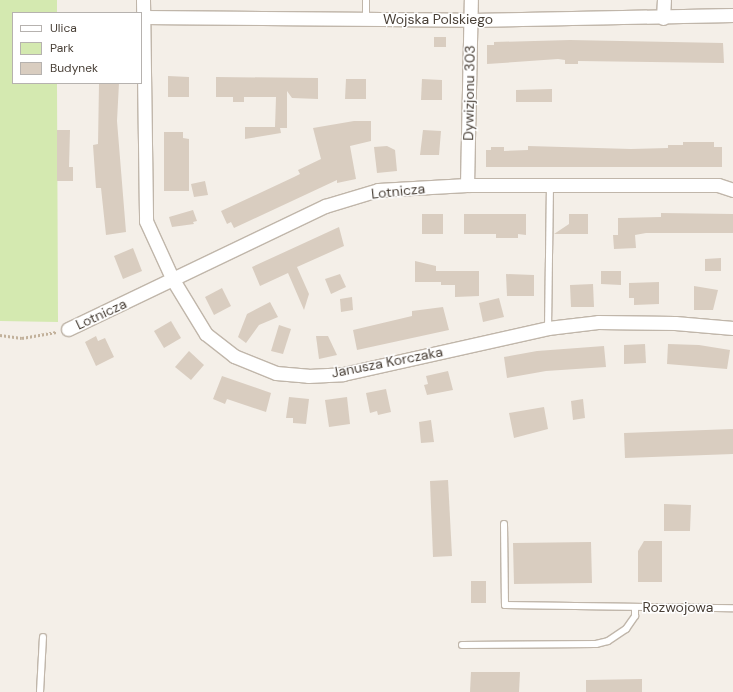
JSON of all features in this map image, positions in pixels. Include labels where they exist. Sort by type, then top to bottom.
[{"type":"street","name":"Janusza Korczaka","points":[[143,0],[146,221],[173,280],[206,334],[234,356],[276,373],[308,376],[344,374],[548,328],[598,322],[675,323],[733,328]]},
{"type":"street","name":"Dywizjonu 303","points":[[467,185],[471,0]]},
{"type":"street","points":[[664,0],[664,18]]},
{"type":"street","name":"Wojska Polskiego","points":[[143,17],[471,20],[664,18],[733,15]]},
{"type":"street","name":"Lotnicza","points":[[68,329],[325,206],[378,190],[467,185],[718,185],[733,190]]},
{"type":"lane","points":[[366,0],[366,19]]},
{"type":"lane","points":[[548,328],[550,185]]},
{"type":"lane","name":"Rozwojowa","points":[[504,524],[505,605],[733,608]]},
{"type":"lane","points":[[462,645],[596,644],[608,641],[626,629],[635,616],[635,607]]},
{"type":"lane","points":[[40,692],[43,638]]},
{"type":"path","points":[[0,335],[22,338],[68,329]]},
{"type":"green space","points":[[0,0],[57,0],[57,12],[12,12],[12,84],[57,84],[58,322],[0,321]]},
{"type":"building","points":[[434,37],[446,37],[446,47],[434,47]]},
{"type":"building","points":[[570,40],[723,43],[724,63],[578,61],[578,64],[565,64],[565,60],[558,59],[487,64],[487,45],[494,45],[494,42]]},
{"type":"building","points":[[168,76],[189,77],[189,97],[168,97]]},
{"type":"building","points":[[216,77],[318,78],[318,99],[292,98],[287,91],[287,128],[280,128],[281,133],[245,139],[245,127],[275,127],[276,97],[244,97],[244,102],[233,102],[233,97],[216,97]]},
{"type":"building","points":[[346,79],[366,79],[366,99],[345,99]]},
{"type":"building","points":[[422,79],[442,80],[442,100],[421,100]]},
{"type":"building","points":[[99,84],[119,84],[117,121],[126,232],[106,235],[101,188],[96,188],[93,145],[98,144]]},
{"type":"building","points":[[552,89],[552,102],[516,102],[516,90]]},
{"type":"building","points":[[354,121],[371,121],[371,141],[350,146],[356,179],[337,183],[337,180],[234,228],[231,222],[227,224],[221,211],[300,174],[298,170],[321,159],[313,128]]},
{"type":"building","points":[[57,130],[70,130],[69,167],[73,167],[73,181],[57,181]]},
{"type":"building","points":[[423,130],[441,131],[439,155],[420,155]]},
{"type":"building","points":[[164,132],[183,132],[183,138],[189,139],[189,191],[164,191]]},
{"type":"building","points":[[683,142],[714,142],[714,147],[722,147],[722,167],[486,167],[486,150],[491,150],[491,147],[504,147],[504,151],[528,150],[528,146],[631,149],[668,148],[668,145],[683,145]]},
{"type":"building","points":[[387,146],[395,150],[397,171],[377,173],[374,147]]},
{"type":"building","points":[[205,181],[208,195],[194,197],[191,184]]},
{"type":"building","points":[[193,210],[197,221],[193,222],[194,224],[172,227],[169,217]]},
{"type":"building","points":[[661,213],[733,214],[733,233],[646,233],[635,235],[636,248],[614,249],[613,235],[618,235],[618,218],[661,217]]},
{"type":"building","points":[[422,214],[443,214],[443,234],[422,234]]},
{"type":"building","points":[[464,214],[526,214],[526,235],[518,234],[518,238],[496,238],[496,234],[464,234]]},
{"type":"building","points":[[569,214],[588,214],[588,234],[554,234],[569,224]]},
{"type":"building","points":[[339,227],[344,246],[297,267],[309,294],[304,310],[288,273],[260,286],[252,267]]},
{"type":"building","points":[[133,248],[142,271],[123,279],[114,256]]},
{"type":"building","points":[[721,258],[721,271],[705,271],[705,259]]},
{"type":"building","points":[[415,261],[436,266],[436,271],[479,271],[479,296],[455,297],[455,285],[441,285],[441,282],[415,282]]},
{"type":"building","points":[[601,271],[621,271],[621,285],[601,284]]},
{"type":"building","points":[[340,274],[346,287],[331,294],[325,279]]},
{"type":"building","points":[[506,274],[534,275],[534,296],[507,296]]},
{"type":"building","points":[[659,282],[659,304],[634,305],[634,298],[629,298],[629,283]]},
{"type":"building","points":[[593,284],[594,307],[571,307],[570,285]]},
{"type":"building","points":[[694,286],[718,290],[713,310],[694,310]]},
{"type":"building","points":[[222,288],[231,306],[214,315],[205,297]]},
{"type":"building","points":[[352,297],[353,310],[341,312],[340,299]]},
{"type":"building","points":[[499,298],[504,317],[483,322],[479,303]]},
{"type":"building","points":[[270,302],[278,317],[259,325],[246,343],[238,337],[247,314]]},
{"type":"building","points":[[443,307],[449,330],[357,350],[353,330],[412,316],[412,311]]},
{"type":"building","points":[[171,321],[181,338],[164,348],[154,331]]},
{"type":"building","points":[[279,325],[291,329],[283,354],[271,351]]},
{"type":"building","points":[[96,336],[98,341],[105,338],[114,357],[96,366],[85,342]]},
{"type":"building","points":[[316,336],[328,336],[337,355],[319,359]]},
{"type":"building","points":[[645,344],[646,363],[624,364],[624,345]]},
{"type":"building","points":[[668,344],[699,345],[730,350],[727,369],[667,364]]},
{"type":"building","points":[[604,346],[606,367],[546,371],[507,378],[504,357],[537,351]]},
{"type":"building","points":[[189,351],[204,365],[191,380],[175,367]]},
{"type":"building","points":[[448,371],[453,390],[427,395],[424,385],[428,384],[426,376]]},
{"type":"building","points":[[222,376],[271,393],[266,412],[227,399],[225,404],[213,399]]},
{"type":"building","points":[[386,389],[391,412],[378,415],[377,411],[370,413],[366,393]]},
{"type":"building","points":[[289,397],[309,399],[306,424],[293,423],[293,418],[286,418]]},
{"type":"building","points":[[347,397],[350,424],[329,427],[325,400]]},
{"type":"building","points":[[583,399],[585,418],[573,420],[571,401]]},
{"type":"building","points":[[544,407],[548,429],[514,438],[509,413]]},
{"type":"building","points":[[431,420],[434,442],[421,443],[419,422]]},
{"type":"building","points":[[733,429],[733,454],[625,458],[624,433]]},
{"type":"building","points":[[448,480],[452,556],[433,557],[430,481]]},
{"type":"building","points":[[664,504],[691,505],[690,531],[664,531]]},
{"type":"building","points":[[644,541],[662,541],[662,582],[638,582],[638,551]]},
{"type":"building","points":[[591,542],[592,583],[514,584],[513,543]]},
{"type":"building","points":[[471,581],[486,581],[486,603],[471,603]]},
{"type":"building","points":[[471,672],[520,672],[519,692],[470,692]]},
{"type":"building","points":[[642,679],[642,692],[586,692],[586,680]]}]
